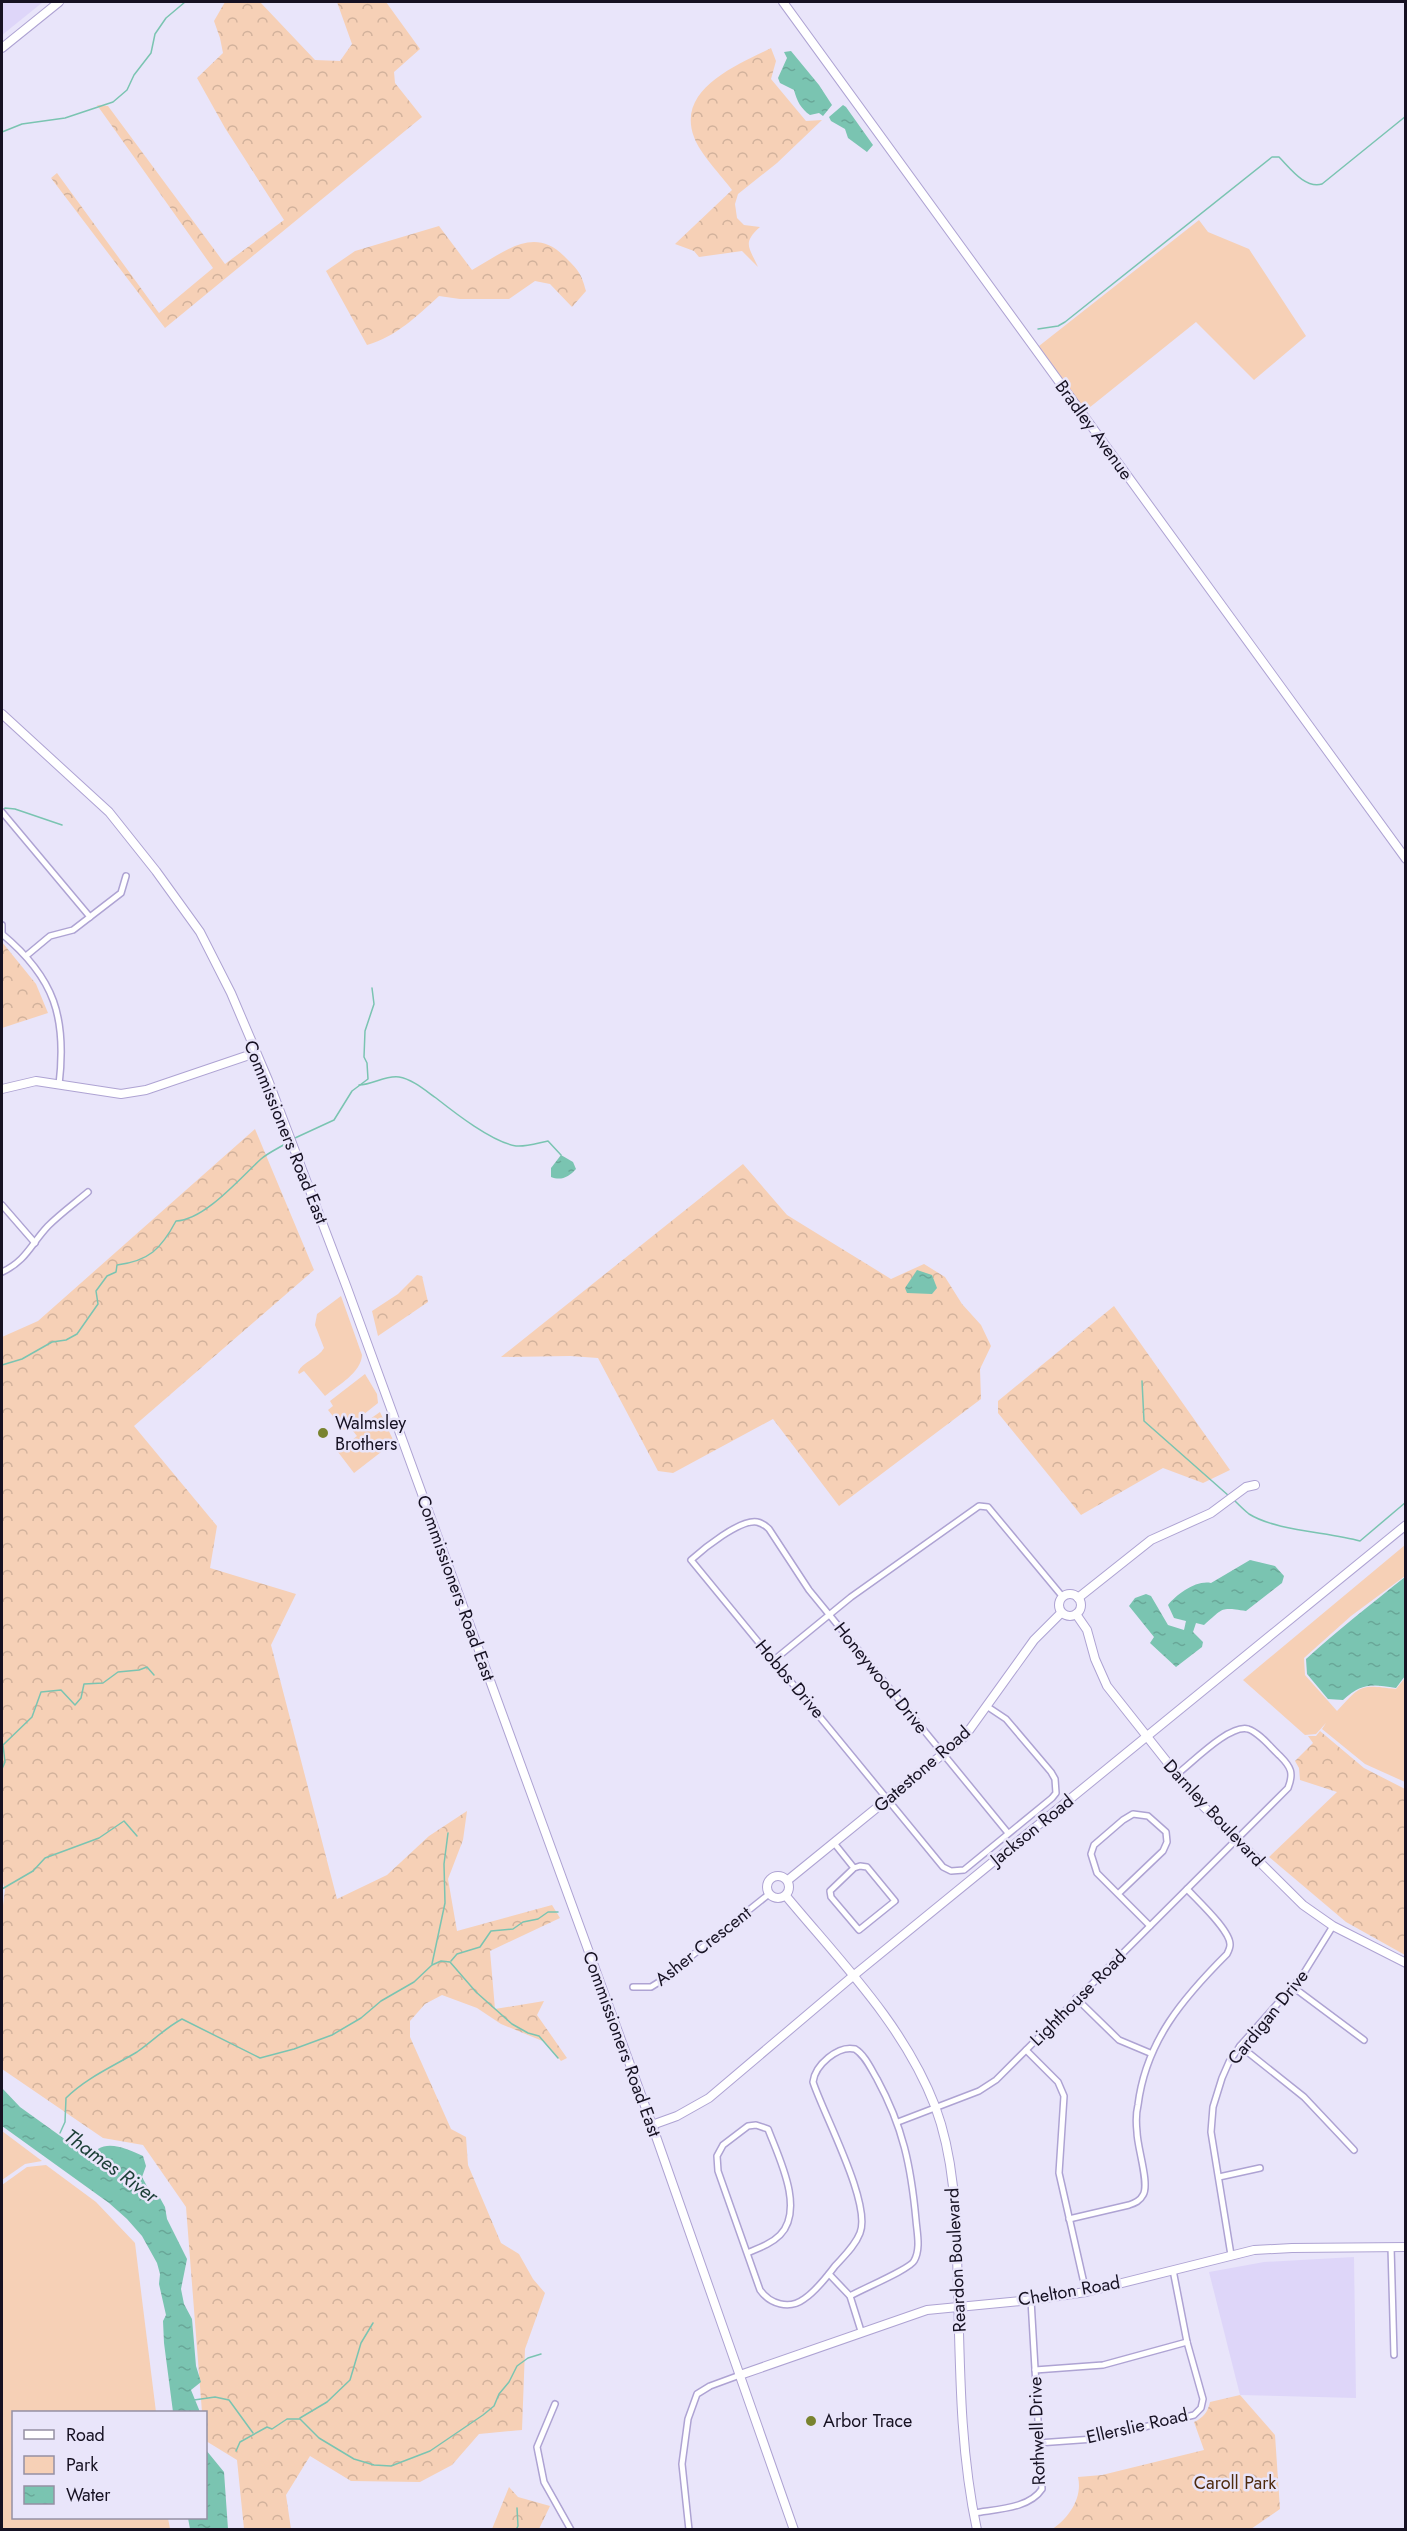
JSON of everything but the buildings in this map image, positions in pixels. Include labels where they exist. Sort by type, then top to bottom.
[{"type":"main road","points":[[2,48],[59,2]]},
{"type":"main road","name":"Bradley Avenue","points":[[783,2],[1406,859]]},
{"type":"main road","name":"Commissioners Road East","points":[[2,714],[109,812],[200,932],[231,993],[271,1089],[347,1288],[652,2126],[794,2529]]},
{"type":"main road","points":[[2,1089],[36,1081],[121,1094],[146,1090],[255,1053]]},
{"type":"main road","points":[[1078,1598],[1151,1540],[1211,1513],[1246,1487],[1256,1485]]},
{"type":"main road","name":"Jackson Road","points":[[652,2126],[709,2098],[853,1976],[1406,1525]]},
{"type":"main road","points":[[1072,1594],[1078,1598],[1080,1608],[1076,1614],[1067,1616],[1061,1613],[1058,1602],[1062,1596],[1072,1594]]},
{"type":"main road","name":"Gatestone Road","points":[[788,1880],[965,1736],[1034,1640],[1061,1613]]},
{"type":"main road","name":"Darnley Boulevard","points":[[1076,1614],[1087,1630],[1095,1659],[1107,1686],[1176,1775],[1236,1840],[1303,1905],[1333,1926],[1406,1963]]},
{"type":"main road","points":[[780,1876],[788,1880],[790,1887],[786,1896],[777,1899],[769,1894],[767,1884],[771,1878],[780,1876]]},
{"type":"main road","name":"Reardon Boulevard","points":[[786,1896],[883,2012],[905,2047],[935,2106],[947,2150],[956,2203],[965,2453],[977,2529]]},
{"type":"main road","name":"Chelton Road","points":[[740,2375],[861,2331],[927,2310],[1086,2292],[1231,2255],[1292,2248],[1406,2247]]},
{"type":"street","points":[[2,812],[90,917]]},
{"type":"street","points":[[26,956],[51,936],[73,930],[121,893],[126,876]]},
{"type":"street","points":[[2,925],[2,935],[26,956],[49,989],[60,1021],[63,1051],[59,1085]]},
{"type":"street","points":[[2,1272],[11,1268],[28,1253],[50,1224],[88,1192]]},
{"type":"street","points":[[2,1205],[35,1243]]},
{"type":"street","points":[[774,1660],[829,1615],[979,1506],[988,1507],[1062,1596]]},
{"type":"street","name":"Honeywood Drive","points":[[691,1560],[715,1540],[749,1522],[758,1522],[769,1530],[809,1590],[1008,1833]]},
{"type":"street","name":"Hobbs Drive","points":[[691,1560],[889,1798],[943,1867],[951,1871],[964,1869],[1008,1833]]},
{"type":"street","points":[[988,1707],[1006,1719],[1051,1773],[1057,1785],[1056,1793],[1052,1798],[1008,1833]]},
{"type":"street","name":"Lighthouse Road","points":[[898,2122],[979,2091],[996,2080],[1288,1788],[1293,1777],[1290,1766],[1255,1733],[1246,1728],[1230,1731],[1176,1775]]},
{"type":"street","points":[[1118,1894],[1163,1851],[1167,1842],[1166,1832],[1148,1816],[1133,1815],[1123,1820],[1094,1845],[1091,1854],[1097,1873],[1118,1894],[1150,1926]]},
{"type":"street","points":[[834,1843],[854,1868]]},
{"type":"street","points":[[867,1867],[895,1901],[859,1930],[831,1896],[830,1891],[854,1868],[867,1867]]},
{"type":"street","points":[[1069,2219],[1138,2202],[1144,2194],[1145,2183],[1137,2132],[1137,2105],[1150,2053],[1178,2006],[1227,1954],[1230,1946],[1229,1937],[1223,1929],[1187,1889]]},
{"type":"street","name":"Asher Crescent","points":[[633,1987],[651,1987],[659,1982],[769,1894]]},
{"type":"street","name":"Cardigan Drive","points":[[1231,2255],[1211,2132],[1213,2107],[1229,2062],[1240,2046],[1293,1987],[1333,1926]]},
{"type":"street","points":[[1293,1987],[1364,2040]]},
{"type":"street","points":[[1076,1998],[1119,2040],[1150,2053]]},
{"type":"street","points":[[1240,2046],[1304,2097],[1354,2150]]},
{"type":"street","points":[[747,2253],[767,2244],[781,2234],[790,2218],[792,2198],[768,2129],[756,2125],[748,2126],[723,2145],[717,2156],[718,2171],[760,2290],[765,2297],[778,2304],[802,2301],[855,2244],[862,2223],[859,2205],[832,2126],[813,2082],[817,2070],[843,2049],[851,2048],[859,2051],[893,2108],[898,2122],[912,2171],[918,2242],[914,2261],[907,2269],[878,2280],[850,2295]]},
{"type":"street","points":[[1026,2050],[1058,2082],[1065,2096],[1059,2173],[1086,2292]]},
{"type":"street","points":[[1219,2176],[1260,2168]]},
{"type":"street","points":[[1391,2247],[1394,2355]]},
{"type":"street","name":"Ellerslie Road","points":[[1038,2444],[1094,2439],[1194,2415],[1201,2408],[1203,2399],[1187,2342],[1173,2270]]},
{"type":"street","points":[[829,2274],[850,2295],[861,2331]]},
{"type":"street","name":"Rothwell Drive","points":[[974,2513],[1026,2502],[1036,2498],[1042,2489],[1031,2300]]},
{"type":"street","points":[[1035,2370],[1103,2365],[1187,2342]]},
{"type":"street","points":[[689,2529],[682,2464],[688,2419],[697,2394],[710,2386],[740,2375]]},
{"type":"street","points":[[555,2404],[537,2447],[544,2482],[571,2529]]},
{"type":"shaded area","points":[[2,2],[43,2],[2,35]]},
{"type":"shaded area","points":[[1354,2257],[1356,2398],[1240,2395],[1209,2272],[1264,2262]]},
{"type":"green space","points":[[225,2],[260,2],[315,60],[340,61],[352,44],[337,2],[386,2],[420,49],[394,72],[395,83],[422,117],[165,328],[51,178],[57,173],[159,313],[213,268],[97,105],[108,106],[225,264],[284,220],[225,128],[197,78],[223,53],[214,21]]},
{"type":"green space","points":[[771,48],[776,61],[771,79],[806,121],[822,120],[777,163],[738,194],[735,204],[737,218],[744,225],[760,227],[749,241],[750,250],[758,267],[742,251],[699,257],[694,251],[675,244],[732,190],[697,144],[691,120],[694,105],[701,92],[713,81],[742,62]]},
{"type":"green space","points":[[1199,220],[1208,232],[1249,249],[1306,336],[1254,380],[1196,322],[1084,412],[1039,346]]},
{"type":"green space","points":[[439,226],[472,270],[518,245],[529,242],[541,243],[552,247],[573,265],[581,275],[586,291],[572,307],[550,284],[535,281],[509,299],[460,299],[439,296],[397,331],[367,345],[326,271],[355,251]]},
{"type":"green space","points":[[2,942],[36,984],[48,1013],[2,1028]]},
{"type":"green space","points":[[255,1129],[314,1270],[134,1426],[217,1526],[210,1568],[296,1594],[271,1645],[337,1899],[387,1875],[429,1836],[467,1811],[463,1840],[448,1879],[457,1931],[552,1905],[560,1918],[490,1951],[495,2009],[544,2001],[537,2015],[567,2058],[561,2061],[545,2042],[501,2024],[477,2008],[442,1995],[425,2004],[410,2021],[410,2037],[451,2129],[466,2137],[468,2165],[501,2243],[519,2254],[533,2279],[545,2293],[525,2349],[522,2430],[479,2434],[452,2465],[420,2482],[351,2481],[310,2456],[286,2495],[291,2529],[244,2529],[237,2460],[207,2442],[207,2411],[202,2411],[186,2207],[143,2145],[103,2138],[2,2069],[2,1913],[5,1890],[2,1879],[2,1337],[38,1321]]},
{"type":"green space","points":[[743,1164],[787,1215],[891,1279],[924,1264],[945,1277],[962,1304],[981,1325],[991,1346],[980,1369],[981,1399],[839,1506],[773,1419],[673,1473],[658,1471],[598,1358],[501,1357]]},
{"type":"green space","points":[[417,1275],[422,1276],[428,1302],[378,1336],[372,1311],[398,1294]]},
{"type":"green space","points":[[341,1296],[362,1355],[353,1373],[325,1396],[304,1371],[299,1374],[298,1372],[324,1348],[315,1325],[317,1314]]},
{"type":"green space","points":[[1114,1306],[1230,1470],[1203,1483],[1163,1468],[1081,1515],[998,1413],[998,1401]]},
{"type":"green space","points":[[365,1374],[377,1394],[378,1403],[344,1430],[328,1410],[333,1406],[330,1401]]},
{"type":"green space","points":[[380,1412],[394,1442],[354,1473],[338,1452],[357,1436],[353,1431]]},
{"type":"green space","points":[[1405,1545],[1405,1576],[1351,1616],[1304,1658],[1305,1675],[1337,1711],[1356,1691],[1362,1688],[1396,1689],[1405,1678],[1405,1782],[1365,1764],[1322,1729],[1326,1723],[1316,1734],[1305,1735],[1243,1680]]},
{"type":"green space","points":[[1320,1731],[1364,1768],[1405,1789],[1405,1955],[1346,1922],[1269,1857],[1337,1792],[1300,1780],[1299,1768],[1295,1761],[1313,1743],[1308,1736],[1316,1736]]},
{"type":"green space","points":[[2,2131],[42,2161],[25,2164],[2,2180]]},
{"type":"green space","points":[[46,2165],[96,2202],[135,2243],[156,2411],[12,2411],[12,2519],[168,2519],[170,2529],[2,2529],[2,2185],[27,2167]]},
{"type":"green space","name":"Caroll Park","points":[[1240,2395],[1275,2435],[1280,2509],[1251,2529],[1052,2529],[1064,2520],[1073,2507],[1078,2493],[1078,2477],[1102,2475],[1204,2450],[1194,2422],[1205,2414],[1210,2402]]},
{"type":"green space","points":[[509,2487],[518,2497],[550,2506],[539,2529],[492,2529]]},
{"type":"water","points":[[791,51],[832,105],[823,116],[819,113],[810,115],[807,113],[796,98],[794,90],[780,83],[778,78],[787,58],[784,52]]},
{"type":"water","points":[[843,105],[873,145],[867,152],[848,138],[845,129],[831,121],[829,117]]},
{"type":"water","points":[[561,1155],[573,1162],[576,1169],[565,1178],[558,1179],[551,1177],[551,1168]]},
{"type":"water","points":[[917,1270],[932,1275],[937,1288],[932,1294],[907,1293],[905,1288]]},
{"type":"water","points":[[1250,1560],[1275,1566],[1284,1576],[1282,1583],[1246,1611],[1226,1609],[1204,1625],[1196,1623],[1193,1632],[1203,1642],[1202,1647],[1176,1667],[1150,1643],[1154,1637],[1129,1606],[1135,1598],[1146,1594],[1151,1596],[1168,1625],[1184,1630],[1186,1621],[1174,1618],[1168,1605],[1187,1589],[1199,1584],[1211,1583]]},
{"type":"water","points":[[1405,1577],[1405,1676],[1396,1688],[1367,1686],[1356,1690],[1343,1700],[1328,1699],[1307,1674],[1306,1659]]},
{"type":"water","name":"Thames River","points":[[2,2088],[20,2107],[84,2153],[97,2157],[100,2154],[98,2149],[114,2146],[143,2156],[146,2166],[142,2177],[149,2190],[160,2198],[165,2207],[167,2219],[187,2259],[181,2289],[184,2304],[192,2319],[196,2366],[201,2382],[191,2390],[200,2411],[173,2411],[164,2343],[163,2321],[166,2315],[159,2284],[160,2274],[157,2263],[142,2236],[109,2203],[2,2126]]},
{"type":"water","points":[[207,2451],[224,2472],[228,2529],[190,2529],[188,2519],[207,2519]]},
{"type":"waterway","points":[[2,132],[22,124],[65,118],[113,102],[127,90],[134,75],[151,53],[155,34],[166,18],[185,2]]},
{"type":"waterway","points":[[1038,329],[1058,326],[1065,322],[1272,157],[1279,157],[1304,181],[1316,185],[1322,184],[1406,116]]},
{"type":"waterway","points":[[3,810],[5,808],[15,809],[62,825]]},
{"type":"waterway","points":[[295,1138],[334,1120],[352,1091],[368,1079],[367,1063],[364,1057],[365,1031],[374,1004],[372,988]]},
{"type":"waterway","points":[[359,1085],[389,1077],[404,1078],[496,1139],[516,1146],[548,1141],[561,1155]]},
{"type":"waterway","points":[[2,1365],[22,1359],[52,1342],[66,1340],[77,1334],[98,1304],[96,1291],[107,1276],[116,1272],[117,1265],[138,1260],[153,1252],[165,1239],[176,1221],[187,1219],[210,1206],[261,1159],[285,1144]]},
{"type":"waterway","points":[[1142,1381],[1144,1421],[1229,1496]]},
{"type":"waterway","points":[[1235,1501],[1249,1514],[1260,1520],[1288,1528],[1360,1541],[1406,1502]]},
{"type":"waterway","points":[[2,1769],[5,1762],[3,1745],[32,1717],[41,1692],[61,1690],[75,1705],[81,1698],[84,1684],[103,1683],[118,1672],[147,1667],[154,1675]]},
{"type":"waterway","points":[[2,1889],[33,1871],[45,1858],[99,1838],[124,1821],[137,1836]]},
{"type":"waterway","points":[[432,1964],[445,1903],[444,1864],[448,1833]]},
{"type":"waterway","points":[[451,1961],[457,1954],[480,1947],[491,1931],[513,1929],[523,1922],[538,1919],[548,1912],[558,1912]]},
{"type":"waterway","name":"Thames River","points":[[60,2133],[65,2122],[66,2098],[82,2084],[137,2052],[182,2019],[260,2058],[332,2035],[361,2018],[381,2001],[414,1982],[432,1965],[441,1961],[450,1962],[476,1992],[512,2024],[539,2036],[558,2058]]},
{"type":"waterway","points":[[300,2418],[327,2402],[350,2380],[361,2343],[373,2323]]},
{"type":"waterway","points":[[236,2451],[240,2442],[267,2427],[272,2429],[287,2419],[300,2419],[319,2438],[354,2459],[374,2465],[391,2466],[430,2451],[483,2415],[494,2406],[517,2366],[528,2358],[541,2354]]},
{"type":"waterway","points":[[194,2400],[215,2397],[229,2400],[253,2433]]},
{"type":"waterway","points":[[516,2530],[518,2526],[517,2508]]},
{"type":"place","name":"Walmsley Brothers","points":[[323,1433]]},
{"type":"place","name":"Arbor Trace","points":[[811,2421]]}]
